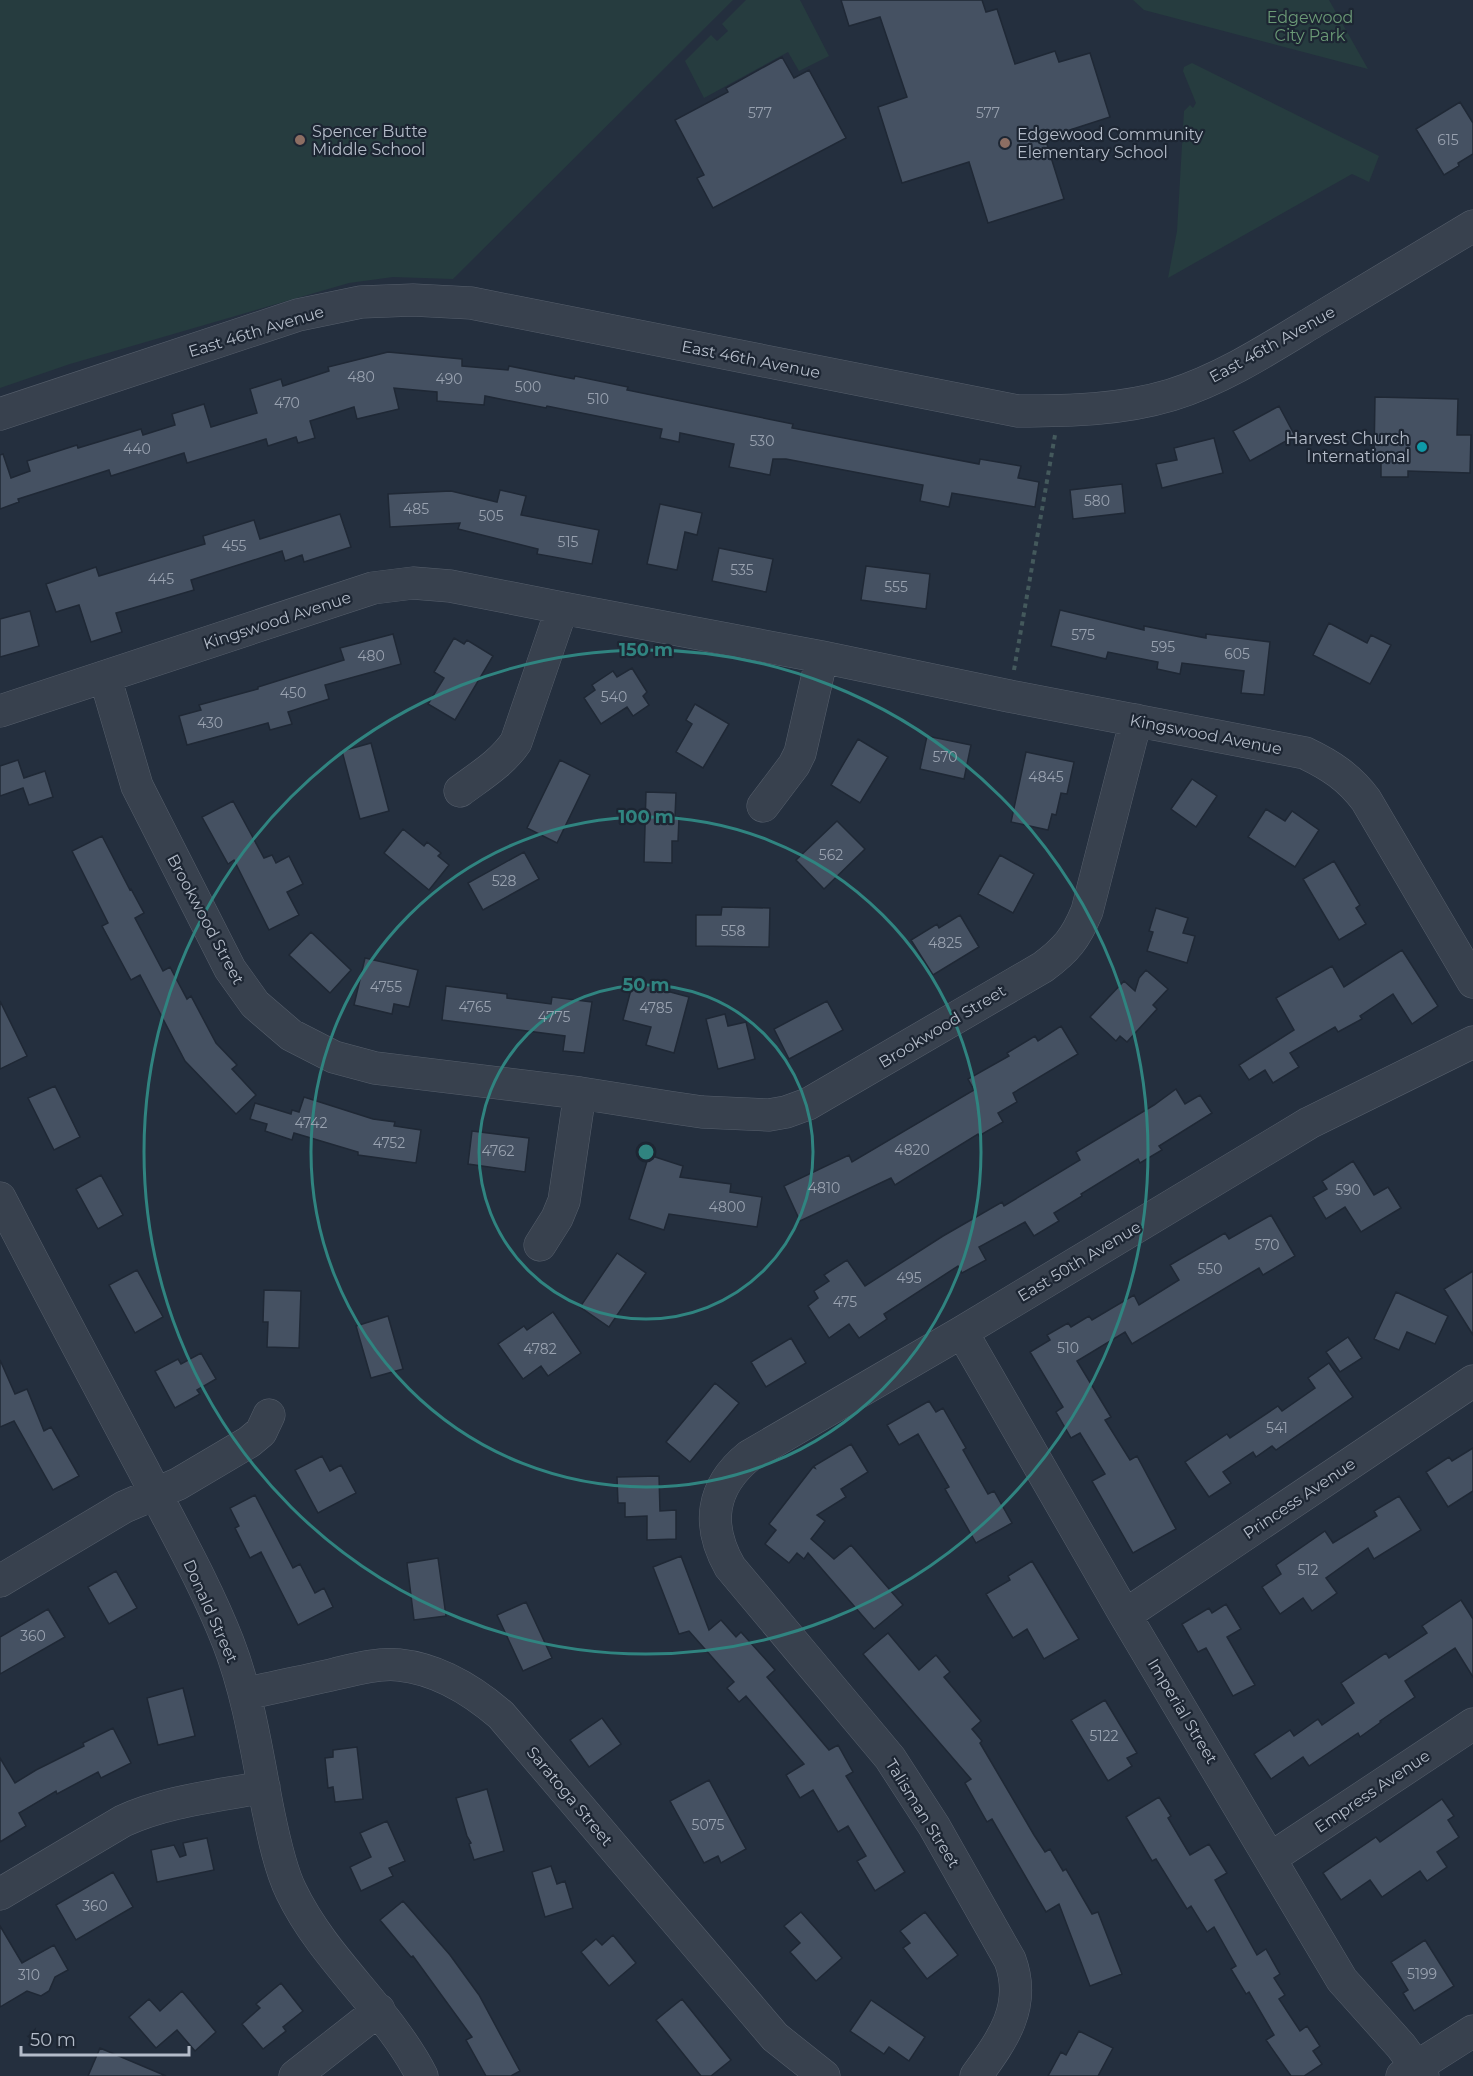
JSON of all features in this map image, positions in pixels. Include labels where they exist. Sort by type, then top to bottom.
[{"type":"street","name":"East 46th Avenue","points":[[0,414],[298,315],[361,302],[413,300],[471,303],[1018,411],[1085,411],[1126,406],[1171,395],[1214,379],[1262,353],[1473,226]]},
{"type":"street","name":"Kingswood Avenue","points":[[0,711],[356,594],[392,585],[450,585],[1305,753],[1341,772],[1356,786],[1473,982]]},
{"type":"street","points":[[460,791],[497,764],[509,753],[516,742],[562,608]]},
{"type":"street","points":[[763,806],[794,765],[800,753],[822,657]]},
{"type":"street","name":"Brookwood Street","points":[[105,677],[137,786],[230,969],[255,1004],[291,1035],[315,1049],[356,1064],[386,1070],[580,1093],[702,1112],[769,1115],[808,1104],[836,1089],[1043,967],[1060,954],[1073,940],[1087,911],[1136,720]]},
{"type":"street","name":"East 50th Avenue","points":[[716,1512],[719,1496],[727,1478],[749,1456],[962,1332],[1309,1123],[1473,1042]]},
{"type":"street","points":[[540,1245],[557,1218],[564,1201],[580,1093]]},
{"type":"street","name":"Donald Street","points":[[4,1213],[155,1493],[228,1642],[245,1694],[273,1834],[290,1890],[322,1941],[379,2010],[410,2052],[422,2076]]},
{"type":"street","name":"Imperial Street","points":[[962,1332],[1125,1614],[1342,1980],[1386,2028],[1414,2073]]},
{"type":"street","name":"Princess Avenue","points":[[1125,1614],[1473,1381]]},
{"type":"street","points":[[0,1581],[124,1507],[178,1484],[256,1437],[269,1415]]},
{"type":"street","name":"Talisman Street","points":[[716,1512],[716,1532],[720,1550],[730,1567],[890,1758],[934,1826],[1010,1960],[1015,1974],[1017,1992],[1014,2011],[1004,2033],[976,2076]]},
{"type":"street","name":"Saratoga Street","points":[[245,1694],[374,1665],[399,1665],[429,1671],[480,1697],[501,1715],[774,2037],[824,2076]]},
{"type":"street","name":"Empress Avenue","points":[[1271,1858],[1473,1724]]},
{"type":"street","points":[[0,1894],[138,1814],[264,1787]]},
{"type":"street","points":[[295,2076],[379,2010]]},
{"type":"street","points":[[1414,2073],[1473,2031]]},
{"type":"path","points":[[1009,696],[1060,411]]},
{"type":"green space","name":"Spencer Butte Middle School","points":[[0,0],[733,0],[453,279],[393,277],[349,283],[70,364],[0,388]]},
{"type":"green space","points":[[746,0],[800,0],[829,56],[799,71],[788,52],[704,98],[685,61],[711,35],[717,41],[728,31],[722,24]]},
{"type":"green space","name":"Edgewood City Park","points":[[1133,0],[1329,0],[1368,69],[1144,10]]},
{"type":"green space","points":[[1192,63],[1379,156],[1369,182],[1352,174],[1168,278],[1177,231],[1184,111],[1190,105],[1193,108],[1196,103],[1183,71],[1184,67]]},
{"type":"building","points":[[841,0],[982,0],[986,12],[997,9],[1015,64],[1055,51],[1059,62],[1090,53],[1110,117],[1045,138],[1064,199],[988,223],[969,162],[902,183],[878,107],[907,97],[880,17],[849,26]]},
{"type":"building","points":[[782,57],[794,78],[809,70],[846,138],[713,208],[697,178],[704,175],[675,120],[728,92],[726,88]]},
{"type":"building","points":[[1460,102],[1473,123],[1473,154],[1444,175],[1416,129]]},
{"type":"building","points":[[388,352],[462,359],[462,366],[508,370],[509,366],[574,379],[575,376],[628,387],[627,390],[793,424],[792,428],[979,464],[980,459],[1021,466],[1018,478],[1039,482],[1035,507],[952,493],[949,507],[920,501],[923,485],[786,459],[773,459],[770,475],[729,467],[734,444],[680,433],[679,442],[660,438],[662,429],[547,406],[546,408],[485,396],[484,405],[437,401],[437,392],[394,388],[399,409],[357,419],[354,407],[310,421],[315,438],[298,443],[296,437],[268,446],[266,439],[187,463],[184,453],[111,476],[109,470],[18,499],[19,502],[0,509],[0,455],[3,454],[11,478],[30,471],[27,461],[77,445],[78,448],[141,429],[143,435],[175,425],[172,414],[204,404],[211,427],[257,413],[250,389],[281,379],[283,386],[329,371],[328,367]]},
{"type":"building","name":"Harvest Church International","points":[[1375,397],[1458,399],[1457,435],[1471,435],[1470,473],[1408,471],[1408,477],[1381,477],[1381,459],[1374,459]]},
{"type":"building","points":[[1279,406],[1295,436],[1250,461],[1233,431]]},
{"type":"building","points":[[1214,438],[1223,473],[1162,488],[1156,464],[1177,460],[1174,448]]},
{"type":"building","points":[[1122,484],[1125,513],[1073,519],[1070,490]]},
{"type":"building","points":[[500,490],[526,496],[521,515],[599,530],[592,564],[537,554],[538,549],[458,529],[460,523],[390,527],[388,494],[451,491],[497,502]]},
{"type":"building","points":[[660,504],[702,513],[697,535],[685,532],[677,570],[647,564]]},
{"type":"building","points":[[340,514],[351,547],[304,562],[302,555],[285,561],[282,551],[191,580],[194,590],[116,613],[122,632],[91,642],[79,605],[56,612],[46,584],[96,567],[99,576],[205,544],[203,536],[254,520],[260,539]]},
{"type":"building","points":[[719,548],[773,559],[766,592],[712,581]]},
{"type":"building","points":[[866,566],[930,574],[926,609],[861,600]]},
{"type":"building","points":[[1060,610],[1144,630],[1144,626],[1206,638],[1206,634],[1270,642],[1264,695],[1241,693],[1244,671],[1182,663],[1180,674],[1157,669],[1158,662],[1108,652],[1106,659],[1051,646]]},
{"type":"building","points":[[30,611],[39,646],[0,657],[0,619]]},
{"type":"building","points":[[1329,623],[1367,643],[1371,635],[1391,645],[1370,684],[1313,655]]},
{"type":"building","points":[[393,634],[401,664],[325,685],[329,699],[288,712],[292,724],[270,730],[268,723],[187,745],[179,716],[201,710],[199,705],[258,689],[258,687],[344,660],[340,648]]},
{"type":"building","points":[[454,638],[464,644],[467,640],[493,656],[455,720],[428,704],[444,678],[434,672]]},
{"type":"building","points":[[632,668],[647,692],[643,696],[649,705],[633,716],[627,707],[601,724],[584,698],[595,690],[592,685],[613,671],[617,677]]},
{"type":"building","points":[[695,704],[729,724],[703,768],[676,752],[692,724],[686,720]]},
{"type":"building","points":[[927,736],[971,745],[964,779],[920,769]]},
{"type":"building","points":[[858,739],[888,757],[860,803],[831,785]]},
{"type":"building","points":[[371,743],[389,811],[360,819],[342,751]]},
{"type":"building","points":[[1026,752],[1074,762],[1067,794],[1061,793],[1056,815],[1052,814],[1048,830],[1011,822]]},
{"type":"building","points":[[18,760],[24,778],[45,771],[53,797],[29,805],[23,788],[0,796],[0,766]]},
{"type":"building","points":[[560,760],[590,775],[557,843],[527,828]]},
{"type":"building","points":[[1192,779],[1217,796],[1196,827],[1171,809]]},
{"type":"building","points":[[646,792],[676,793],[675,817],[679,817],[678,841],[672,841],[672,863],[644,862]]},
{"type":"building","points":[[233,801],[264,858],[272,855],[276,863],[289,856],[303,884],[287,892],[299,915],[269,930],[234,860],[228,864],[202,817]]},
{"type":"building","points":[[1266,809],[1285,821],[1292,811],[1319,830],[1295,867],[1248,837]]},
{"type":"building","points":[[837,821],[865,849],[824,889],[796,860]]},
{"type":"building","points":[[403,829],[424,846],[427,842],[441,853],[438,856],[449,865],[429,890],[384,853]]},
{"type":"building","points":[[102,836],[144,913],[135,918],[163,971],[170,967],[187,999],[191,996],[216,1043],[237,1065],[232,1069],[256,1095],[236,1114],[185,1061],[140,975],[131,980],[102,926],[108,923],[72,851]]},
{"type":"building","points":[[524,852],[539,879],[483,910],[468,883]]},
{"type":"building","points":[[1000,855],[1034,874],[1013,913],[978,894]]},
{"type":"building","points":[[1334,861],[1360,905],[1356,908],[1366,924],[1339,940],[1303,879]]},
{"type":"building","points":[[722,907],[770,908],[769,947],[696,946],[696,915],[721,915]]},
{"type":"building","points":[[1156,908],[1188,918],[1183,933],[1195,936],[1187,963],[1147,951],[1153,932],[1149,931]]},
{"type":"building","points":[[960,915],[979,947],[933,975],[911,940],[937,924],[939,928]]},
{"type":"building","points":[[311,932],[351,970],[330,993],[289,955]]},
{"type":"building","points":[[1402,950],[1438,1006],[1412,1024],[1393,994],[1360,1016],[1362,1019],[1338,1032],[1335,1027],[1290,1053],[1299,1067],[1273,1083],[1265,1070],[1249,1080],[1239,1065],[1294,1030],[1276,998],[1332,966],[1344,987]]},
{"type":"building","points":[[365,958],[418,970],[409,1007],[394,1004],[392,1014],[354,1005]]},
{"type":"building","points":[[1146,970],[1168,989],[1153,1005],[1157,1009],[1127,1042],[1120,1036],[1116,1041],[1090,1017],[1124,981],[1135,991],[1139,978]]},
{"type":"building","points":[[633,982],[689,997],[674,1053],[646,1045],[651,1027],[623,1020]]},
{"type":"building","points":[[446,986],[507,994],[507,998],[551,1004],[552,997],[592,1002],[584,1053],[563,1051],[565,1036],[442,1020]]},
{"type":"building","points":[[0,1001],[27,1056],[0,1069]]},
{"type":"building","points":[[827,1001],[843,1030],[789,1059],[774,1029]]},
{"type":"building","points":[[725,1014],[728,1026],[746,1022],[755,1059],[718,1069],[706,1019]]},
{"type":"building","points":[[1061,1026],[1078,1054],[1013,1093],[1017,1102],[998,1113],[1003,1122],[979,1136],[978,1134],[895,1185],[891,1178],[800,1221],[784,1186],[849,1155],[852,1162],[974,1090],[968,1079],[1009,1056],[1007,1053],[1035,1036],[1038,1041]]},
{"type":"building","points":[[55,1086],[80,1137],[54,1150],[28,1098]]},
{"type":"building","points":[[1176,1089],[1185,1104],[1200,1095],[1212,1113],[1159,1146],[1162,1150],[1140,1163],[1138,1159],[1081,1194],[1082,1196],[1054,1213],[1059,1221],[1034,1236],[1025,1222],[979,1247],[986,1260],[962,1273],[958,1266],[884,1314],[887,1319],[859,1338],[849,1324],[829,1338],[808,1306],[818,1298],[814,1291],[829,1281],[824,1275],[847,1260],[865,1286],[943,1236],[1002,1202],[1004,1206],[1080,1160],[1076,1152],[1154,1105]]},
{"type":"building","points":[[304,1097],[373,1119],[395,1122],[394,1126],[421,1130],[416,1163],[358,1155],[358,1152],[294,1133],[292,1140],[265,1131],[267,1124],[250,1119],[255,1103],[291,1114],[292,1110],[299,1112]]},
{"type":"building","points":[[472,1131],[529,1138],[525,1172],[468,1164]]},
{"type":"building","points":[[649,1155],[683,1166],[680,1177],[731,1184],[730,1192],[762,1197],[757,1227],[669,1214],[664,1230],[629,1219]]},
{"type":"building","points":[[1353,1161],[1374,1195],[1388,1187],[1401,1208],[1361,1232],[1345,1207],[1326,1219],[1313,1197],[1327,1189],[1322,1181]]},
{"type":"building","points":[[101,1175],[123,1215],[98,1229],[76,1189]]},
{"type":"building","points":[[1271,1215],[1295,1256],[1263,1275],[1259,1268],[1132,1344],[1125,1332],[1077,1361],[1111,1417],[1105,1420],[1130,1460],[1137,1456],[1176,1529],[1133,1553],[1092,1481],[1105,1474],[1080,1433],[1071,1438],[1056,1412],[1063,1407],[1030,1352],[1050,1340],[1047,1335],[1068,1323],[1071,1327],[1089,1316],[1092,1320],[1134,1295],[1139,1305],[1179,1280],[1170,1265],[1225,1233],[1229,1239]]},
{"type":"building","points":[[617,1253],[646,1273],[609,1327],[580,1307]]},
{"type":"building","points":[[137,1270],[163,1317],[135,1333],[109,1285]]},
{"type":"building","points":[[1473,1271],[1473,1335],[1444,1289]]},
{"type":"building","points":[[264,1290],[301,1291],[299,1348],[267,1347],[268,1322],[263,1322]]},
{"type":"building","points":[[1396,1292],[1448,1316],[1435,1344],[1407,1332],[1399,1350],[1374,1339]]},
{"type":"building","points":[[553,1312],[581,1353],[548,1376],[541,1366],[523,1379],[498,1344],[524,1326],[527,1330]]},
{"type":"building","points":[[388,1316],[403,1369],[371,1378],[356,1326]]},
{"type":"building","points":[[1348,1337],[1362,1358],[1340,1372],[1326,1352]]},
{"type":"building","points":[[791,1338],[806,1363],[766,1387],[751,1362]]},
{"type":"building","points":[[201,1353],[216,1379],[197,1390],[200,1394],[175,1408],[155,1371],[178,1359],[181,1364]]},
{"type":"building","points":[[0,1360],[15,1394],[27,1389],[44,1431],[51,1427],[79,1476],[53,1490],[14,1421],[0,1427]]},
{"type":"building","points":[[1329,1363],[1353,1397],[1276,1450],[1272,1446],[1256,1457],[1253,1452],[1223,1472],[1231,1483],[1209,1497],[1185,1462],[1227,1434],[1230,1438],[1278,1406],[1282,1411],[1315,1388],[1308,1378]]},
{"type":"building","points":[[715,1383],[739,1403],[690,1462],[666,1442]]},
{"type":"building","points":[[929,1401],[936,1412],[943,1408],[966,1448],[963,1450],[988,1494],[994,1491],[1012,1523],[976,1543],[945,1489],[949,1487],[918,1434],[899,1445],[887,1425]]},
{"type":"building","points":[[851,1444],[868,1472],[841,1489],[846,1497],[817,1515],[825,1521],[811,1539],[834,1559],[851,1545],[903,1605],[874,1629],[808,1553],[804,1559],[797,1553],[789,1563],[765,1544],[776,1530],[769,1524],[813,1467],[815,1468],[814,1466]]},
{"type":"building","points":[[1473,1448],[1473,1491],[1448,1507],[1426,1472],[1449,1457],[1452,1461]]},
{"type":"building","points":[[322,1456],[330,1471],[341,1465],[356,1493],[318,1513],[295,1470]]},
{"type":"building","points":[[659,1476],[660,1511],[676,1510],[676,1539],[647,1540],[647,1516],[625,1517],[625,1503],[618,1503],[617,1477]]},
{"type":"building","points":[[255,1495],[293,1568],[300,1564],[315,1593],[324,1588],[333,1607],[298,1625],[261,1552],[250,1558],[235,1528],[239,1526],[230,1508]]},
{"type":"building","points":[[1399,1496],[1421,1530],[1374,1559],[1368,1548],[1326,1578],[1337,1593],[1312,1611],[1303,1598],[1280,1614],[1262,1587],[1281,1574],[1276,1565],[1325,1531],[1333,1543],[1377,1516],[1374,1511]]},
{"type":"building","points":[[681,1556],[709,1630],[721,1620],[736,1637],[741,1632],[775,1670],[767,1677],[829,1750],[838,1745],[853,1772],[846,1776],[905,1872],[875,1891],[857,1861],[866,1856],[848,1826],[838,1832],[813,1790],[800,1798],[786,1775],[804,1764],[746,1696],[739,1702],[727,1688],[734,1682],[689,1631],[679,1634],[653,1567]]},
{"type":"building","points":[[438,1558],[446,1616],[414,1620],[407,1563]]},
{"type":"building","points":[[1032,1561],[1079,1639],[1044,1659],[1027,1629],[1013,1638],[986,1594],[1010,1580],[1008,1576]]},
{"type":"building","points":[[116,1571],[137,1608],[109,1624],[88,1587]]},
{"type":"building","points":[[1461,1600],[1473,1619],[1473,1677],[1455,1648],[1405,1681],[1415,1697],[1360,1737],[1358,1733],[1309,1766],[1303,1757],[1271,1779],[1254,1754],[1290,1730],[1294,1736],[1318,1719],[1322,1725],[1354,1703],[1341,1683],[1386,1653],[1389,1658],[1427,1633],[1422,1626]]},
{"type":"building","points":[[526,1602],[552,1658],[523,1671],[497,1615]]},
{"type":"building","points":[[1226,1604],[1241,1629],[1227,1637],[1255,1685],[1233,1696],[1206,1648],[1198,1652],[1182,1624],[1209,1608],[1212,1613]]},
{"type":"building","points":[[48,1609],[65,1637],[0,1674],[0,1637]]},
{"type":"building","points":[[888,1633],[919,1670],[936,1655],[950,1672],[944,1677],[981,1721],[972,1729],[982,1741],[980,1743],[1034,1835],[1045,1852],[1050,1849],[1063,1871],[1066,1869],[1092,1914],[1098,1912],[1122,1974],[1090,1986],[1059,1904],[1046,1912],[992,1819],[987,1822],[965,1783],[971,1779],[863,1654]]},
{"type":"building","points":[[183,1688],[195,1736],[158,1745],[147,1698]]},
{"type":"building","points":[[1105,1700],[1137,1753],[1127,1758],[1132,1766],[1108,1781],[1071,1720]]},
{"type":"building","points":[[602,1718],[621,1744],[589,1767],[570,1740]]},
{"type":"building","points":[[113,1728],[131,1763],[101,1778],[98,1772],[57,1794],[56,1791],[19,1813],[26,1826],[0,1842],[0,1758],[15,1783]]},
{"type":"building","points":[[357,1747],[363,1799],[335,1802],[333,1787],[328,1788],[325,1758],[333,1757],[333,1750]]},
{"type":"building","points":[[709,1780],[746,1849],[721,1863],[718,1856],[704,1863],[670,1801]]},
{"type":"building","points":[[487,1789],[504,1851],[474,1860],[469,1844],[471,1843],[456,1798]]},
{"type":"building","points":[[1159,1797],[1171,1816],[1168,1818],[1190,1855],[1209,1844],[1227,1873],[1215,1880],[1257,1955],[1266,1949],[1280,1974],[1274,1978],[1285,1995],[1279,1999],[1300,2031],[1307,2026],[1320,2046],[1313,2051],[1322,2064],[1304,2076],[1291,2076],[1266,2040],[1274,2035],[1249,1992],[1246,1994],[1231,1969],[1236,1966],[1214,1927],[1207,1932],[1191,1906],[1187,1909],[1156,1859],[1152,1861],[1126,1817]]},
{"type":"building","points":[[1442,1799],[1454,1816],[1448,1820],[1459,1837],[1437,1852],[1447,1867],[1427,1881],[1420,1871],[1382,1897],[1370,1880],[1341,1900],[1323,1873],[1376,1837],[1380,1842]]},
{"type":"building","points":[[387,1821],[405,1861],[389,1868],[393,1876],[361,1891],[350,1867],[371,1857],[360,1833]]},
{"type":"building","points":[[207,1838],[214,1870],[157,1882],[151,1850],[174,1845],[180,1857],[186,1855],[183,1843]]},
{"type":"building","points":[[551,1866],[557,1884],[565,1881],[573,1908],[545,1917],[532,1872]]},
{"type":"building","points":[[113,1872],[133,1907],[76,1940],[56,1905]]},
{"type":"building","points":[[403,1901],[450,1955],[479,1995],[520,2071],[511,2076],[486,2076],[466,2040],[472,2037],[413,1956],[411,1957],[380,1920]]},
{"type":"building","points":[[801,1912],[842,1958],[816,1981],[790,1952],[800,1943],[784,1926]]},
{"type":"building","points":[[925,1912],[958,1955],[927,1979],[903,1948],[910,1943],[900,1931]]},
{"type":"building","points":[[0,1926],[22,1963],[54,1945],[68,1970],[55,1977],[49,1991],[41,1996],[27,1991],[0,2007]]},
{"type":"building","points":[[613,1935],[636,1963],[609,1986],[581,1952],[596,1939],[602,1945]]},
{"type":"building","points":[[1425,1940],[1454,1986],[1414,2011],[1403,1993],[1408,1990],[1391,1962]]},
{"type":"building","points":[[281,1983],[303,2011],[283,2027],[286,2031],[263,2049],[242,2024],[260,2008],[256,2004]]},
{"type":"building","points":[[182,1991],[216,2032],[195,2051],[177,2030],[156,2048],[129,2017],[149,1999],[160,2011]]},
{"type":"building","points":[[682,1999],[731,2060],[711,2076],[701,2076],[656,2020]]},
{"type":"building","points":[[871,2000],[925,2037],[909,2061],[889,2047],[884,2054],[850,2031]]},
{"type":"building","points":[[1079,2031],[1113,2048],[1098,2076],[1048,2076],[1061,2052],[1066,2055]]},
{"type":"building","points":[[100,2048],[166,2076],[88,2076]]},
{"type":"place","name":"Spencer Butte Middle School","points":[[300,140]]},
{"type":"place","name":"Edgewood Community Elementary School","points":[[1005,143]]},
{"type":"place","name":"Harvest Church International","points":[[1422,447]]}]
